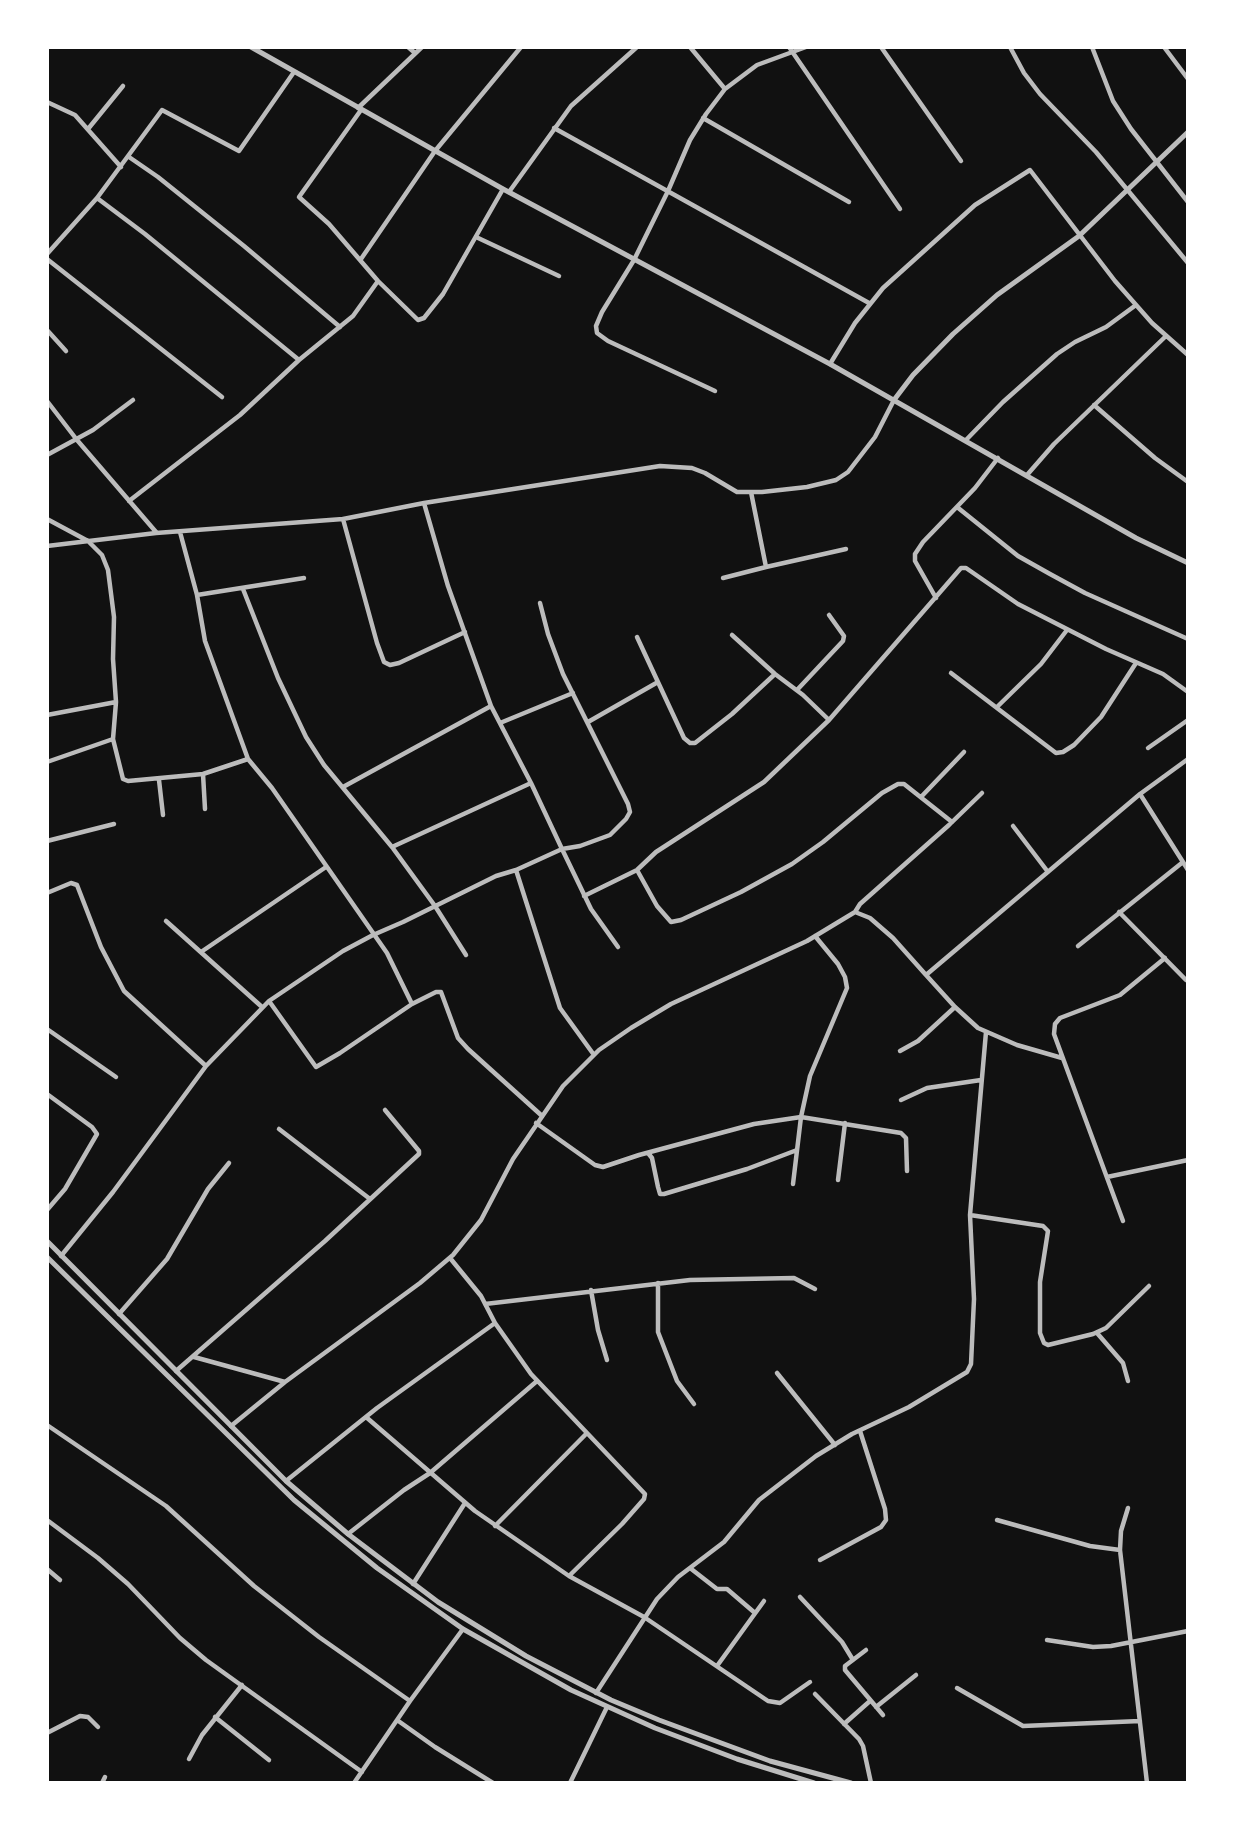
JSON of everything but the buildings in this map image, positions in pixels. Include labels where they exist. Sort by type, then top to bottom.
[{"type":"street","points":[[251,47],[506,190],[830,364],[1136,538],[1188,563]]},
{"type":"street","points":[[408,47],[415,53]]},
{"type":"street","points":[[422,47],[360,109],[299,197],[329,224],[418,320],[422,320],[443,294],[506,190],[571,106],[637,47]]},
{"type":"street","points":[[361,259],[435,151],[495,75],[521,47]]},
{"type":"street","points":[[690,47],[725,89]]},
{"type":"street","points":[[715,391],[608,341],[597,333],[596,326],[601,312],[634,260],[703,118],[725,89],[757,65],[790,49],[806,47]]},
{"type":"street","points":[[881,47],[961,161]]},
{"type":"street","points":[[1010,47],[1024,73],[1040,94],[1096,152],[1188,263]]},
{"type":"street","points":[[1092,47],[1114,101],[1131,129],[1188,202]]},
{"type":"street","points":[[1164,47],[1188,79]]},
{"type":"street","points":[[790,49],[900,209]]},
{"type":"street","points":[[222,397],[47,256],[129,158],[162,110],[239,151],[294,72]]},
{"type":"street","points":[[88,129],[122,86]]},
{"type":"street","points":[[47,102],[75,115],[121,167]]},
{"type":"street","points":[[703,118],[849,202]]},
{"type":"street","points":[[554,128],[869,303]]},
{"type":"street","points":[[47,546],[156,533],[343,519],[424,503],[660,466],[692,468],[737,492],[807,487],[836,480],[848,472],[875,438],[894,400],[913,375],[953,334],[997,295],[1079,236],[1188,132]]},
{"type":"street","points":[[129,158],[158,177],[340,327]]},
{"type":"street","points":[[830,364],[869,303],[975,205],[1030,170],[1079,236],[1136,305],[1188,355]]},
{"type":"street","points":[[97,198],[299,359]]},
{"type":"street","points":[[476,237],[559,276]]},
{"type":"street","points":[[129,502],[240,415],[299,359],[340,327],[360,308],[379,281]]},
{"type":"street","points":[[966,440],[1003,402],[1057,354],[1074,342],[1106,327],[1136,305]]},
{"type":"street","points":[[47,330],[66,351]]},
{"type":"street","points":[[1027,475],[1094,405],[1166,336]]},
{"type":"street","points":[[47,454],[77,440],[133,400]]},
{"type":"street","points":[[47,401],[156,533]]},
{"type":"street","points":[[1094,405],[1155,458],[1188,482]]},
{"type":"street","points":[[936,597],[915,561],[915,554],[923,542],[975,488],[998,458]]},
{"type":"street","points":[[751,492],[766,567]]},
{"type":"street","points":[[424,503],[445,578],[491,706],[584,896],[618,947]]},
{"type":"street","points":[[957,507],[1018,556],[1085,593],[1188,639]]},
{"type":"street","points":[[343,519],[384,662],[390,665],[399,663],[465,632]]},
{"type":"street","points":[[47,520],[88,541],[102,555],[111,582],[116,702],[113,739],[125,781],[203,774],[248,759]]},
{"type":"street","points":[[180,532],[197,595],[205,642],[248,759],[272,788],[387,953],[412,1004]]},
{"type":"street","points":[[723,579],[846,549]]},
{"type":"street","points":[[584,896],[637,870],[656,852],[764,782],[829,720],[958,571],[966,568],[1018,604],[1067,630],[1163,674],[1188,692]]},
{"type":"street","points":[[197,595],[304,578]]},
{"type":"street","points":[[243,589],[293,714],[324,765],[436,905],[466,955]]},
{"type":"street","points":[[61,1256],[89,1223],[206,1066],[269,1001],[343,951],[373,935],[496,876],[562,849],[580,846],[610,835],[618,829],[630,812],[628,804],[562,674],[540,603]]},
{"type":"street","points":[[797,690],[844,641],[844,636],[828,615]]},
{"type":"street","points":[[997,707],[1035,671],[1067,630]]},
{"type":"street","points":[[732,635],[829,720]]},
{"type":"street","points":[[637,637],[684,738],[692,744],[733,714],[775,674]]},
{"type":"street","points":[[951,673],[1056,753],[1074,745],[1101,717],[1136,663]]},
{"type":"street","points":[[588,722],[658,682]]},
{"type":"street","points":[[500,723],[573,693]]},
{"type":"street","points":[[47,715],[116,702]]},
{"type":"street","points":[[343,787],[491,706]]},
{"type":"street","points":[[1148,748],[1188,720]]},
{"type":"street","points":[[47,762],[113,739]]},
{"type":"street","points":[[921,797],[964,752]]},
{"type":"street","points":[[926,975],[1140,794],[1188,759]]},
{"type":"street","points":[[203,774],[205,809]]},
{"type":"street","points":[[159,780],[163,815]]},
{"type":"street","points":[[392,847],[531,783]]},
{"type":"street","points":[[637,870],[657,906],[671,922],[681,920],[741,892],[792,864],[882,793],[898,784],[904,784],[953,822]]},
{"type":"street","points":[[230,1426],[450,1258],[481,1220],[513,1158],[541,1115],[563,1086],[594,1055],[671,1004],[815,936],[855,912],[893,873],[953,822],[982,793]]},
{"type":"street","points":[[1140,794],[1188,870]]},
{"type":"street","points":[[47,841],[114,824]]},
{"type":"street","points":[[1013,825],[1048,872]]},
{"type":"street","points":[[1077,946],[1183,862]]},
{"type":"street","points":[[201,952],[326,867]]},
{"type":"street","points":[[516,870],[560,1008],[594,1055]]},
{"type":"street","points":[[47,893],[71,883],[77,885],[101,947],[124,991],[206,1066]]},
{"type":"street","points":[[855,912],[870,918],[878,925],[955,1007],[986,1032],[1017,1045],[1062,1058]]},
{"type":"street","points":[[1119,912],[1186,980]]},
{"type":"street","points":[[166,921],[262,1007]]},
{"type":"street","points":[[793,1184],[801,1117],[810,1076],[847,988],[838,964],[815,936]]},
{"type":"street","points":[[1123,1221],[1062,1058],[1054,1034],[1055,1024],[1060,1018],[1120,995],[1165,958]]},
{"type":"street","points":[[269,1001],[316,1067],[412,1004],[441,992],[458,1038],[541,1115]]},
{"type":"street","points":[[900,1051],[918,1041],[955,1007]]},
{"type":"street","points":[[47,1029],[116,1077]]},
{"type":"street","points":[[596,1693],[657,1599],[690,1568],[724,1542],[759,1500],[835,1445],[967,1371],[971,1364],[974,1299],[970,1215],[986,1032]]},
{"type":"street","points":[[901,1100],[927,1088],[981,1080]]},
{"type":"street","points":[[47,1094],[92,1126],[97,1134],[65,1189],[47,1210]]},
{"type":"street","points":[[175,1371],[419,1154],[386,1110]]},
{"type":"street","points":[[536,1123],[595,1165],[603,1167],[754,1124],[801,1117],[904,1135],[908,1171]]},
{"type":"street","points":[[838,1180],[845,1124]]},
{"type":"street","points":[[279,1129],[370,1199]]},
{"type":"street","points":[[648,1153],[652,1158],[660,1194],[664,1194],[747,1169],[797,1150]]},
{"type":"street","points":[[1107,1177],[1188,1160]]},
{"type":"street","points":[[119,1315],[167,1259],[208,1189],[229,1163]]},
{"type":"street","points":[[970,1215],[1043,1226],[1048,1231],[1040,1282],[1040,1333],[1044,1343],[1055,1344],[1097,1333],[1117,1319],[1149,1286]]},
{"type":"street","points":[[47,1241],[286,1481],[412,1584],[526,1656],[596,1693],[740,1750],[801,1771],[851,1783]]},
{"type":"street","points":[[47,1256],[219,1429],[324,1526],[377,1569],[463,1629],[522,1664],[607,1707],[737,1759],[814,1783]]},
{"type":"street","points":[[450,1258],[537,1381],[645,1494],[644,1499],[622,1524],[569,1576]]},
{"type":"street","points":[[485,1304],[658,1283],[769,1277],[794,1278],[815,1289]]},
{"type":"street","points":[[658,1283],[658,1332],[677,1381],[694,1404]]},
{"type":"street","points":[[591,1290],[598,1331],[607,1360]]},
{"type":"street","points":[[286,1481],[366,1417],[495,1323]]},
{"type":"street","points":[[1097,1333],[1122,1363],[1128,1381]]},
{"type":"street","points":[[193,1356],[285,1382]]},
{"type":"street","points":[[777,1373],[835,1445]]},
{"type":"street","points":[[348,1534],[404,1490],[430,1474],[537,1381]]},
{"type":"street","points":[[366,1417],[430,1474],[495,1526],[569,1576],[644,1617],[768,1701],[776,1704],[810,1682]]},
{"type":"street","points":[[47,1425],[166,1506],[254,1586],[319,1637],[410,1701]]},
{"type":"street","points":[[820,1560],[881,1527],[886,1520],[885,1509],[860,1431]]},
{"type":"street","points":[[495,1526],[587,1433]]},
{"type":"street","points":[[412,1584],[465,1503]]},
{"type":"street","points":[[1128,1508],[1121,1531],[1120,1550],[1147,1783]]},
{"type":"street","points":[[324,1526],[329,1518]]},
{"type":"street","points":[[47,1520],[118,1576],[206,1660],[362,1772]]},
{"type":"street","points":[[997,1520],[1090,1546],[1120,1550]]},
{"type":"street","points":[[690,1568],[717,1589],[727,1590],[755,1613]]},
{"type":"street","points":[[47,1569],[60,1580]]},
{"type":"street","points":[[800,1597],[842,1642],[853,1660]]},
{"type":"street","points":[[717,1667],[764,1601]]},
{"type":"street","points":[[354,1783],[463,1629]]},
{"type":"street","points":[[1047,1640],[1093,1647],[1132,1643],[1188,1631]]},
{"type":"street","points":[[866,1650],[845,1666],[845,1671],[883,1715]]},
{"type":"street","points":[[876,1707],[916,1675]]},
{"type":"street","points":[[189,1759],[202,1735],[242,1685]]},
{"type":"street","points":[[957,1688],[1023,1726],[1140,1721]]},
{"type":"street","points":[[815,1694],[863,1746],[871,1783]]},
{"type":"street","points":[[844,1724],[870,1701]]},
{"type":"street","points":[[570,1783],[607,1707]]},
{"type":"street","points":[[47,1733],[80,1716],[88,1717],[98,1727]]},
{"type":"street","points":[[215,1717],[269,1760]]},
{"type":"street","points":[[397,1720],[493,1783]]}]
